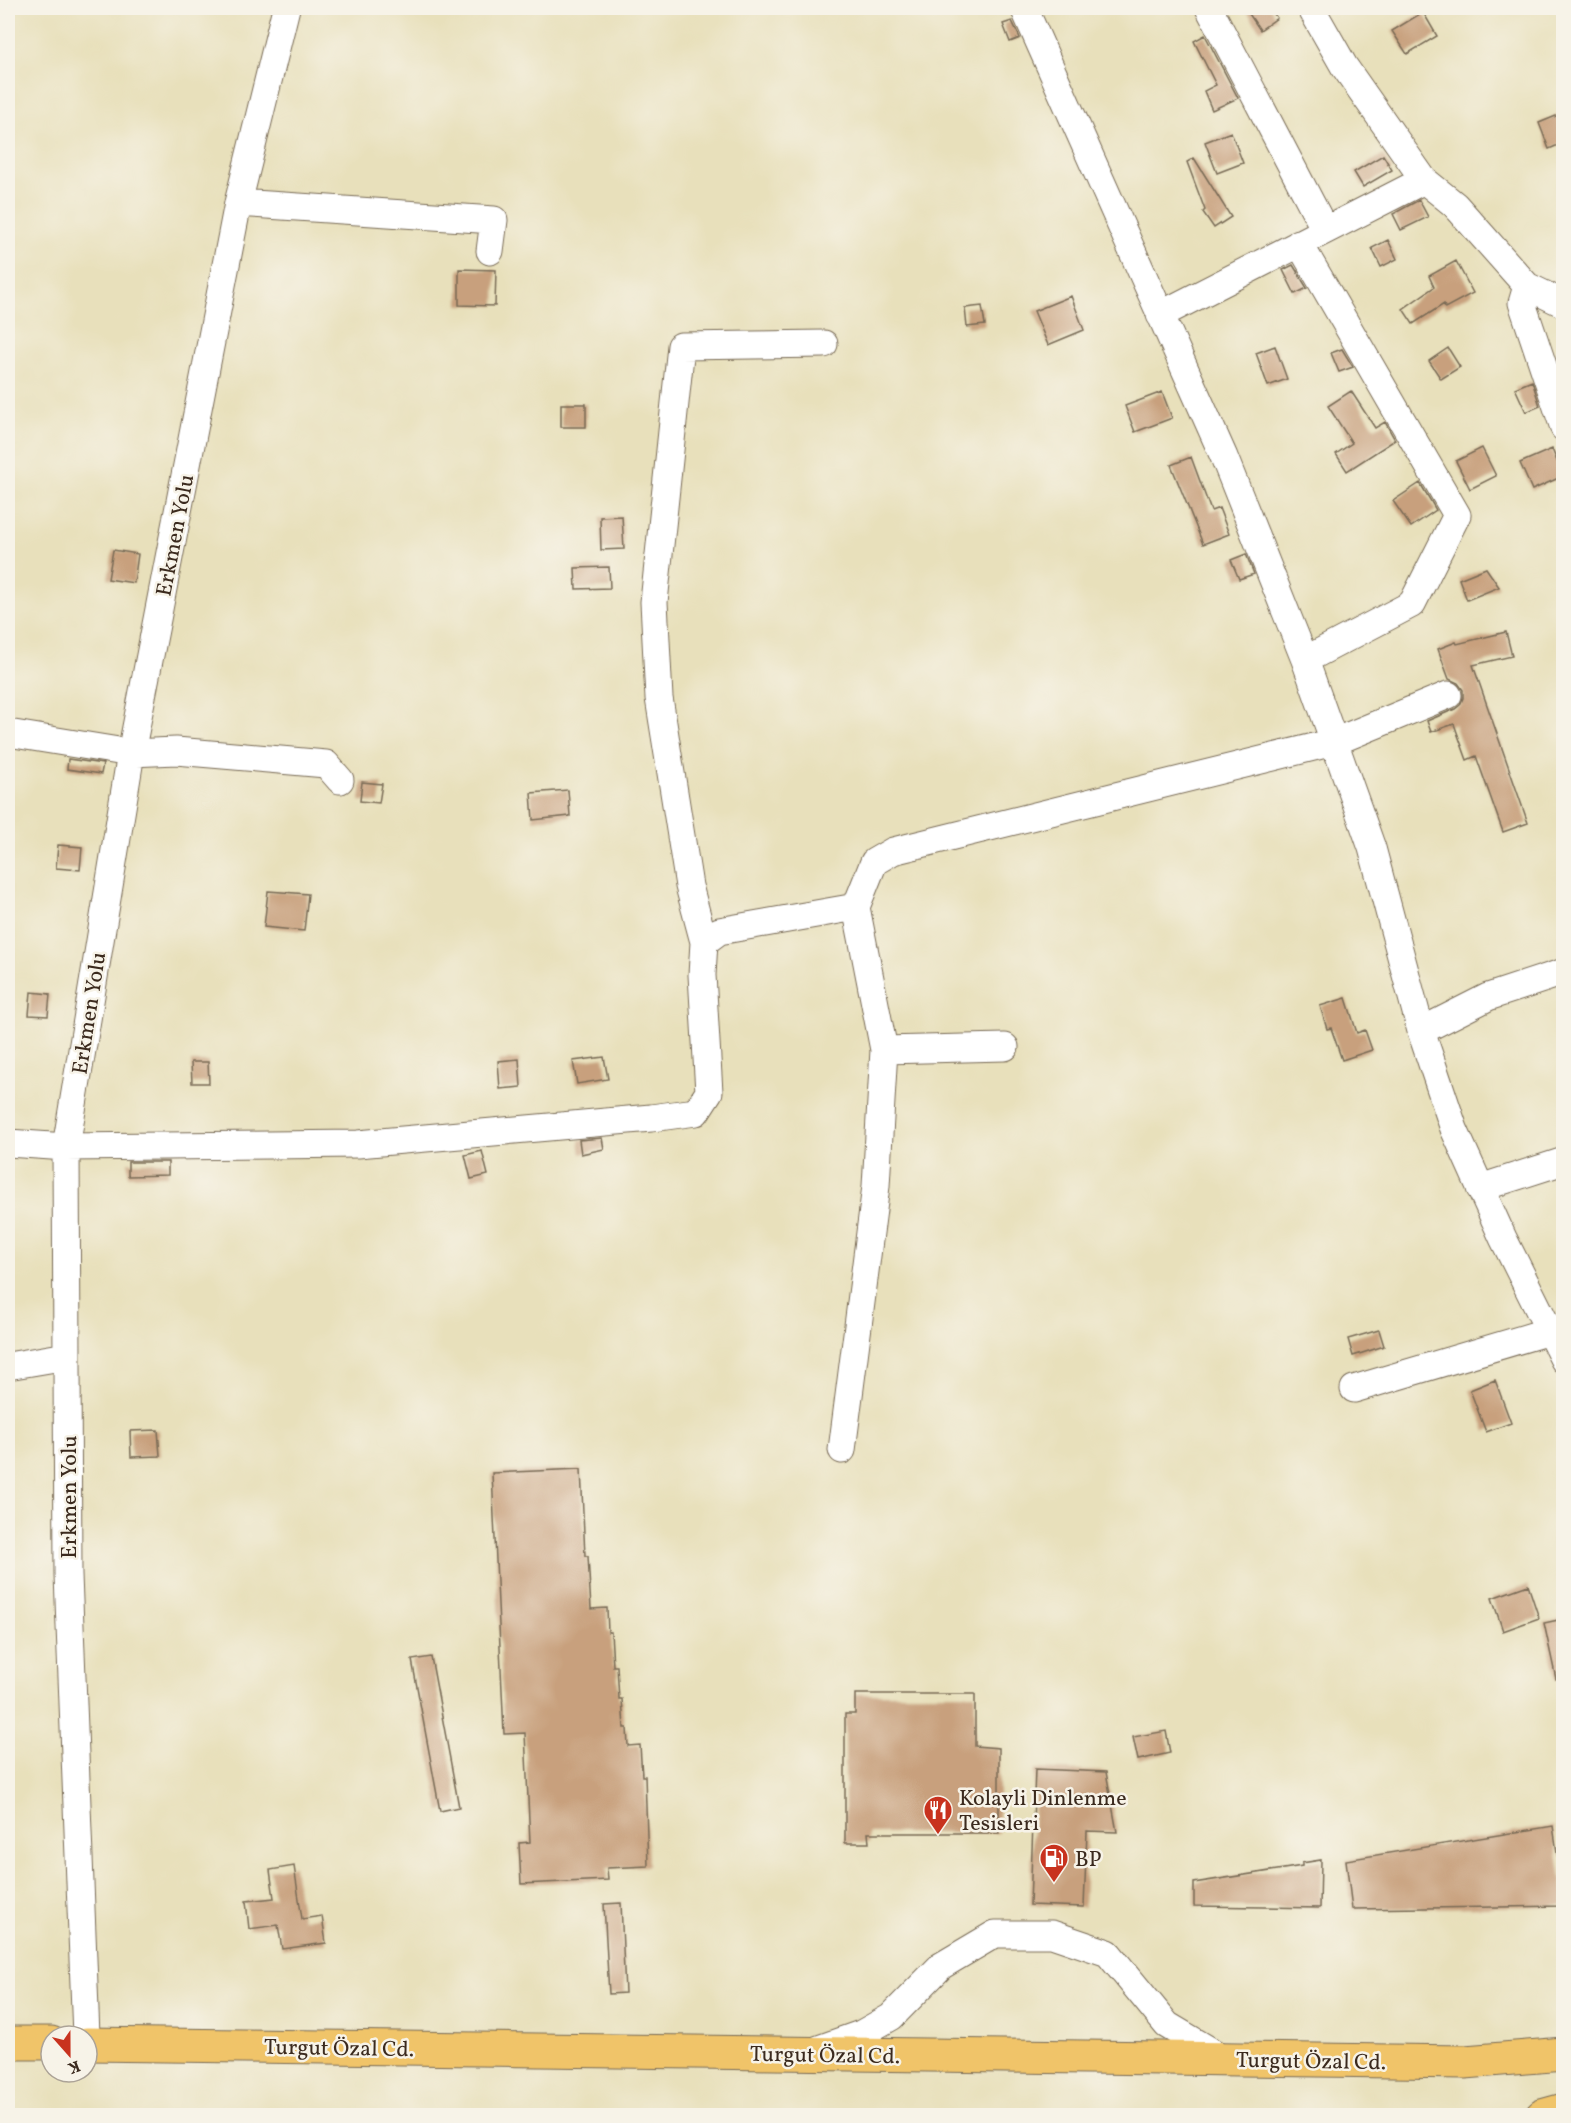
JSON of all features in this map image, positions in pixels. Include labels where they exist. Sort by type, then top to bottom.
[{"type":"main road","points":[[8,2043],[39,2043]]},
{"type":"main road","name":"Turgut Özal Cd.","points":[[99,2044],[1465,2062],[1563,2054]]},
{"type":"main road","points":[[1542,2115],[1563,2110]]},
{"type":"street","name":"Erkmen Yolu","points":[[86,2024],[68,1575],[66,1147],[131,753],[238,203],[286,8]]},
{"type":"street","points":[[1024,8],[1224,457],[1305,660],[1372,848],[1421,1031],[1454,1129],[1563,1360]]},
{"type":"street","points":[[1209,8],[1325,230]]},
{"type":"street","points":[[1311,8],[1344,66],[1424,180],[1455,206],[1527,286],[1563,304]]},
{"type":"street","points":[[1160,315],[1424,180]]},
{"type":"street","points":[[238,203],[494,220],[490,251]]},
{"type":"street","points":[[1299,243],[1457,515],[1412,604],[1305,660]]},
{"type":"street","points":[[1527,286],[1522,303],[1563,428]]},
{"type":"street","points":[[8,1143],[66,1147],[358,1144],[696,1112],[709,1092],[702,975],[704,942],[689,886],[658,698],[654,602],[681,346],[824,344]]},
{"type":"street","points":[[842,1450],[876,1186],[884,1050],[856,906],[874,862],[893,851],[1334,742],[1448,695]]},
{"type":"street","points":[[8,733],[131,753],[176,751],[326,764],[340,780]]},
{"type":"street","points":[[704,942],[719,931],[856,906]]},
{"type":"street","points":[[1421,1031],[1488,997],[1563,972]]},
{"type":"street","points":[[884,1050],[1005,1047]]},
{"type":"street","points":[[1480,1188],[1563,1161]]},
{"type":"street","points":[[1354,1389],[1549,1331]]},
{"type":"street","points":[[8,1366],[67,1356]]},
{"type":"street","points":[[805,2054],[861,2034],[891,2017],[942,1966],[995,1934],[1052,1934],[1108,1953],[1167,2025],[1224,2059]]},
{"type":"building","points":[[1245,8],[1270,8],[1277,18],[1260,30]]},
{"type":"building","points":[[1423,12],[1437,36],[1407,54],[1392,31]]},
{"type":"building","points":[[1012,21],[1020,38],[1010,42],[1003,24]]},
{"type":"building","points":[[1205,35],[1238,98],[1212,110],[1204,91],[1216,85],[1194,41]]},
{"type":"building","points":[[1563,113],[1563,143],[1549,149],[1539,123]]},
{"type":"building","points":[[1231,132],[1243,163],[1217,173],[1205,142]]},
{"type":"building","points":[[1383,155],[1392,170],[1363,187],[1354,172]]},
{"type":"building","points":[[1194,158],[1231,217],[1214,228],[1203,212],[1205,210],[1187,162]]},
{"type":"building","points":[[1419,200],[1428,217],[1401,230],[1393,214]]},
{"type":"building","points":[[1388,240],[1397,259],[1381,267],[1372,248]]},
{"type":"building","points":[[1456,261],[1473,293],[1445,308],[1444,304],[1413,324],[1403,309],[1434,287],[1429,276]]},
{"type":"building","points":[[1293,265],[1307,288],[1295,294],[1283,270]]},
{"type":"building","points":[[459,269],[496,270],[495,306],[459,305]]},
{"type":"building","points":[[1071,296],[1084,330],[1048,345],[1034,311]]},
{"type":"building","points":[[982,306],[985,325],[967,327],[965,308]]},
{"type":"building","points":[[1275,346],[1287,379],[1268,386],[1256,353]]},
{"type":"building","points":[[1448,348],[1460,367],[1441,379],[1429,361]]},
{"type":"building","points":[[1342,349],[1353,367],[1339,372],[1331,353]]},
{"type":"building","points":[[1532,381],[1540,406],[1526,412],[1515,388]]},
{"type":"building","points":[[1351,391],[1375,428],[1385,422],[1395,440],[1347,471],[1336,454],[1352,443],[1328,406]]},
{"type":"building","points":[[1162,392],[1172,418],[1135,432],[1125,406]]},
{"type":"building","points":[[561,404],[586,404],[586,427],[561,427]]},
{"type":"building","points":[[1482,448],[1496,476],[1470,489],[1456,461]]},
{"type":"building","points":[[1552,449],[1563,476],[1532,490],[1520,463]]},
{"type":"building","points":[[1191,457],[1211,511],[1219,508],[1229,534],[1203,544],[1171,465]]},
{"type":"building","points":[[1420,483],[1436,510],[1411,527],[1393,501]]},
{"type":"building","points":[[622,516],[624,549],[601,550],[600,517]]},
{"type":"building","points":[[113,550],[138,554],[134,583],[108,579]]},
{"type":"building","points":[[1246,554],[1254,574],[1239,579],[1231,560]]},
{"type":"building","points":[[609,567],[610,588],[576,589],[575,568]]},
{"type":"building","points":[[1486,568],[1499,587],[1467,600],[1459,579]]},
{"type":"building","points":[[1506,632],[1512,656],[1473,665],[1528,823],[1503,832],[1476,756],[1467,760],[1454,724],[1431,732],[1427,721],[1455,709],[1463,698],[1463,690],[1458,683],[1449,679],[1438,649],[1456,642],[1457,644]]},
{"type":"building","points":[[68,759],[103,764],[101,774],[67,769]]},
{"type":"building","points":[[362,782],[382,784],[379,803],[360,801]]},
{"type":"building","points":[[568,790],[570,816],[533,820],[531,793]]},
{"type":"building","points":[[58,845],[82,847],[80,870],[56,868]]},
{"type":"building","points":[[268,891],[308,894],[304,931],[264,927]]},
{"type":"building","points":[[31,992],[50,994],[48,1016],[29,1015]]},
{"type":"building","points":[[1346,998],[1357,1033],[1365,1030],[1372,1050],[1342,1060],[1331,1028],[1327,1029],[1320,1006]]},
{"type":"building","points":[[604,1057],[608,1079],[577,1084],[573,1061]]},
{"type":"building","points":[[519,1059],[521,1087],[500,1089],[498,1061]]},
{"type":"building","points":[[191,1062],[208,1062],[209,1083],[192,1083]]},
{"type":"building","points":[[602,1138],[604,1149],[581,1154],[579,1140]]},
{"type":"building","points":[[482,1151],[488,1175],[471,1179],[465,1155]]},
{"type":"building","points":[[128,1162],[168,1162],[168,1175],[128,1176]]},
{"type":"building","points":[[1379,1330],[1384,1346],[1353,1356],[1348,1339]]},
{"type":"building","points":[[1495,1380],[1511,1423],[1486,1432],[1470,1390]]},
{"type":"building","points":[[158,1430],[160,1456],[131,1457],[130,1431]]},
{"type":"building","points":[[581,1469],[585,1556],[588,1556],[591,1609],[607,1608],[613,1666],[617,1666],[619,1699],[622,1699],[628,1746],[640,1745],[642,1776],[645,1776],[648,1866],[607,1868],[608,1880],[521,1884],[519,1843],[530,1842],[525,1733],[504,1734],[492,1473]]},
{"type":"building","points":[[1528,1585],[1539,1618],[1503,1631],[1492,1598]]},
{"type":"building","points":[[1563,1619],[1563,1679],[1556,1679],[1544,1623]]},
{"type":"building","points":[[431,1657],[459,1807],[440,1811],[412,1660]]},
{"type":"building","points":[[855,1694],[975,1694],[975,1746],[999,1748],[999,1833],[868,1833],[869,1843],[845,1843],[845,1714],[855,1714]]},
{"type":"building","points":[[1166,1731],[1170,1753],[1138,1760],[1133,1737]]},
{"type":"building","points":[[1035,1769],[1106,1772],[1117,1832],[1087,1831],[1084,1907],[1030,1905]]},
{"type":"building","points":[[1553,1826],[1563,1906],[1352,1909],[1346,1860]]},
{"type":"building","points":[[1321,1860],[1320,1908],[1194,1906],[1194,1883],[1302,1866],[1302,1863]]},
{"type":"building","points":[[294,1866],[302,1919],[322,1916],[326,1943],[282,1949],[278,1925],[249,1929],[246,1901],[274,1898],[270,1870]]},
{"type":"building","points":[[621,1903],[625,1993],[609,1994],[604,1904]]},
{"type":"place","name":"Kolayli Dinlenme Tesisleri","points":[[938,1836]]},
{"type":"place","name":"BP","points":[[1054,1884]]}]
